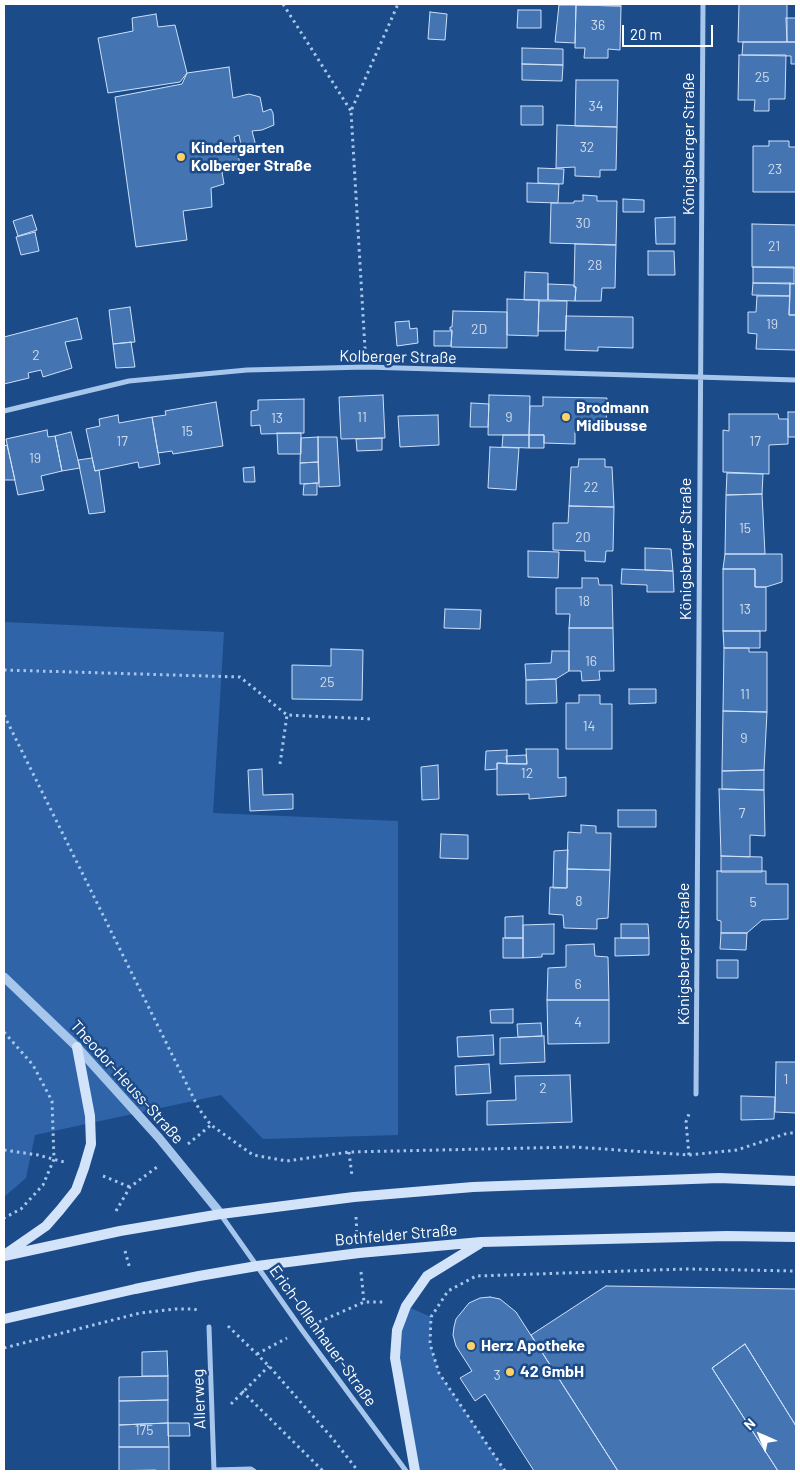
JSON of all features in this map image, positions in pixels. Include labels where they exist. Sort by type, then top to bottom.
[{"type":"main road","points":[[4,1256],[46,1226],[76,1190],[84,1168],[90,1144],[90,1116],[77,1047]]},
{"type":"main road","points":[[4,1256],[120,1231],[221,1214],[354,1197],[473,1187],[699,1179],[796,1180]]},
{"type":"main road","name":"Bothfelder Straße","points":[[4,1319],[134,1289],[258,1266],[359,1253],[481,1242],[727,1236],[796,1238]]},
{"type":"main road","points":[[415,1471],[395,1358],[397,1330],[406,1306],[427,1276],[481,1242]]},
{"type":"street","name":"Königsberger Straße","points":[[696,1094],[702,4]]},
{"type":"street","name":"Kolberger Straße","points":[[4,411],[129,381],[247,370],[366,367],[796,380]]},
{"type":"street","name":"Theodor-Heuss-Straße","points":[[4,977],[77,1047],[159,1138],[221,1214]]},
{"type":"street","name":"Erich-Ollenhauer-Straße","points":[[221,1214],[406,1471]]},
{"type":"street","name":"Allerweg","points":[[209,1327],[214,1471],[251,1468],[254,1471]]},
{"type":"path","points":[[283,4],[351,111]]},
{"type":"path","points":[[366,367],[351,111],[398,4]]},
{"type":"path","points":[[4,670],[240,676],[287,715],[372,719]]},
{"type":"path","points":[[4,715],[199,1109],[211,1125],[253,1155],[287,1161],[349,1152],[575,1147],[689,1155],[736,1150],[788,1133],[796,1133]]},
{"type":"path","points":[[280,764],[287,715]]},
{"type":"path","points":[[4,1032],[33,1066],[52,1101],[54,1159],[43,1185],[21,1209],[4,1218]]},
{"type":"path","points":[[689,1155],[686,1122],[696,1094]]},
{"type":"path","points":[[4,1150],[54,1159]]},
{"type":"path","points":[[349,1152],[364,1302]]},
{"type":"path","points":[[505,1471],[439,1373],[430,1344],[431,1317],[448,1291],[476,1276],[686,1269],[796,1271]]},
{"type":"path","points":[[4,1348],[140,1313]]},
{"type":"path","points":[[257,1354],[333,1439],[358,1471]]},
{"type":"path","points":[[212,1426],[242,1391],[268,1366]]},
{"type":"path","points":[[242,1391],[322,1471]]},
{"type":"shaded area","points":[[4,622],[224,632],[213,813],[398,821],[398,1135],[263,1139],[221,1095],[35,1135],[26,1178],[4,1197]]},
{"type":"shaded area","points":[[406,1306],[431,1317],[430,1344],[439,1373],[505,1471],[415,1471],[395,1358]]},
{"type":"building","points":[[621,4],[621,6],[576,5]]},
{"type":"building","points":[[739,4],[787,4],[787,42],[738,42]]},
{"type":"building","points":[[559,5],[576,5],[575,43],[555,42]]},
{"type":"building","points":[[576,5],[621,6],[620,50],[608,49],[608,58],[584,58],[585,48],[575,48]]},
{"type":"building","points":[[518,10],[541,10],[541,28],[517,28]]},
{"type":"building","points":[[430,12],[447,14],[445,40],[428,39]]},
{"type":"building","points":[[156,14],[158,27],[175,25],[187,73],[180,82],[108,93],[98,38],[133,31],[132,18]]},
{"type":"building","points":[[786,18],[796,18],[796,42],[787,42]]},
{"type":"building","points":[[743,42],[796,42],[796,64],[791,64],[791,56],[742,55]]},
{"type":"building","points":[[522,48],[563,49],[563,65],[522,64]]},
{"type":"building","points":[[739,55],[786,55],[785,99],[769,99],[769,111],[754,111],[755,100],[738,100]]},
{"type":"building","points":[[522,64],[563,65],[562,81],[522,80]]},
{"type":"building","name":"Kindergarten Kolberger Straße","points":[[229,67],[233,98],[249,94],[260,97],[263,112],[271,109],[273,113],[274,125],[262,130],[252,131],[256,146],[242,150],[239,135],[234,137],[240,164],[235,169],[222,172],[224,184],[211,188],[212,207],[183,211],[187,240],[136,247],[115,97],[182,84],[187,73]]},
{"type":"building","points":[[576,80],[618,80],[617,127],[575,126]]},
{"type":"building","points":[[521,106],[543,106],[543,125],[521,125]]},
{"type":"building","points":[[557,125],[617,127],[616,170],[600,170],[600,177],[575,176],[575,167],[556,168]]},
{"type":"building","points":[[769,141],[789,141],[789,147],[796,147],[796,192],[753,192],[753,146],[769,146]]},
{"type":"building","points":[[538,168],[564,169],[563,184],[538,183]]},
{"type":"building","points":[[527,183],[559,184],[558,203],[527,202]]},
{"type":"building","points":[[583,195],[597,196],[597,201],[617,201],[616,245],[550,243],[551,203],[583,201]]},
{"type":"building","points":[[623,199],[644,200],[644,212],[623,212]]},
{"type":"building","points":[[32,215],[37,230],[18,236],[13,221]]},
{"type":"building","points":[[675,217],[675,244],[656,244],[655,218]]},
{"type":"building","points":[[752,224],[796,225],[796,268],[752,267]]},
{"type":"building","points":[[35,232],[39,251],[21,255],[16,237]]},
{"type":"building","points":[[575,244],[616,245],[615,288],[602,288],[601,301],[575,301]]},
{"type":"building","points":[[648,251],[674,251],[675,275],[648,275]]},
{"type":"building","points":[[753,267],[794,267],[794,284],[753,283]]},
{"type":"building","points":[[525,272],[548,273],[548,300],[524,300]]},
{"type":"building","points":[[753,283],[790,283],[790,296],[752,295]]},
{"type":"building","points":[[790,283],[796,284],[796,315],[789,315]]},
{"type":"building","points":[[548,284],[574,285],[576,287],[575,301],[548,300]]},
{"type":"building","points":[[757,296],[790,296],[789,315],[796,315],[796,350],[756,349],[757,334],[748,333],[748,312],[756,312]]},
{"type":"building","points":[[507,299],[539,300],[538,336],[507,335]]},
{"type":"building","points":[[539,301],[567,301],[566,331],[538,331]]},
{"type":"building","points":[[130,307],[135,342],[113,344],[109,310]]},
{"type":"building","points":[[453,311],[507,312],[507,348],[451,347],[452,330],[450,330],[450,327],[452,327]]},
{"type":"building","points":[[566,316],[633,317],[633,348],[598,347],[598,351],[565,350]]},
{"type":"building","points":[[77,318],[82,339],[65,342],[72,368],[43,377],[41,370],[28,373],[29,378],[4,384],[4,337]]},
{"type":"building","points":[[409,321],[410,329],[417,328],[418,343],[397,346],[395,322]]},
{"type":"building","points":[[434,331],[452,331],[451,346],[434,346]]},
{"type":"building","points":[[131,342],[135,367],[116,368],[113,344]]},
{"type":"building","points":[[383,395],[385,438],[341,439],[339,397]]},
{"type":"building","points":[[489,395],[530,396],[529,435],[488,435]]},
{"type":"building","points":[[543,397],[607,398],[606,431],[575,430],[575,444],[544,443],[544,435],[529,435],[530,406],[543,406]]},
{"type":"building","points":[[304,399],[304,433],[261,434],[260,425],[251,426],[251,411],[258,410],[258,400]]},
{"type":"building","points":[[216,402],[223,446],[173,454],[172,451],[158,453],[152,417],[166,415],[165,411]]},
{"type":"building","points":[[471,403],[489,404],[488,427],[470,427]]},
{"type":"building","points":[[788,412],[796,412],[796,437],[788,437]]},
{"type":"building","points":[[729,414],[778,414],[779,419],[788,419],[788,444],[769,445],[769,474],[723,472],[723,430],[729,431]]},
{"type":"building","points":[[118,415],[119,423],[152,417],[160,464],[139,468],[138,462],[95,471],[86,429],[100,426],[99,419]]},
{"type":"building","points":[[438,415],[439,445],[400,447],[398,416]]},
{"type":"building","points":[[47,430],[48,437],[55,436],[62,471],[41,476],[44,490],[18,495],[6,439]]},
{"type":"building","points":[[71,432],[80,468],[62,471],[55,436]]},
{"type":"building","points":[[277,433],[301,433],[301,454],[278,454]]},
{"type":"building","points":[[503,435],[529,435],[529,448],[502,447]]},
{"type":"building","points":[[529,435],[544,435],[544,448],[529,448]]},
{"type":"building","points":[[318,437],[318,462],[300,463],[301,438]]},
{"type":"building","points":[[318,437],[337,437],[340,486],[319,487]]},
{"type":"building","points":[[382,438],[382,450],[357,451],[356,439]]},
{"type":"building","points":[[7,445],[15,480],[4,480],[4,446]]},
{"type":"building","points":[[490,447],[519,448],[516,490],[488,488]]},
{"type":"building","points":[[92,458],[95,471],[99,470],[105,512],[89,514],[78,460]]},
{"type":"building","points":[[579,459],[605,459],[605,467],[612,467],[614,507],[569,506],[571,467],[578,467]]},
{"type":"building","points":[[318,462],[319,483],[300,484],[300,463]]},
{"type":"building","points":[[254,467],[255,482],[244,482],[243,468]]},
{"type":"building","points":[[727,473],[763,474],[762,494],[726,495]]},
{"type":"building","points":[[317,483],[317,495],[303,495],[304,484]]},
{"type":"building","points":[[762,494],[765,554],[725,554],[726,495]]},
{"type":"building","points":[[569,506],[614,507],[613,551],[606,551],[605,562],[585,561],[585,551],[553,550],[553,523],[568,523]]},
{"type":"building","points":[[645,548],[671,549],[673,571],[645,570]]},
{"type":"building","points":[[528,551],[559,552],[558,578],[528,577]]},
{"type":"building","points":[[725,554],[782,554],[782,582],[766,587],[755,587],[755,569],[723,569]]},
{"type":"building","points":[[622,569],[673,571],[674,592],[647,592],[647,585],[621,584]]},
{"type":"building","points":[[723,569],[755,569],[755,587],[766,587],[766,631],[723,631]]},
{"type":"building","points":[[582,578],[598,578],[599,585],[612,585],[613,628],[569,628],[570,614],[556,614],[556,588],[582,588]]},
{"type":"building","points":[[445,609],[481,610],[480,629],[444,628]]},
{"type":"building","points":[[569,628],[613,628],[614,671],[599,671],[600,680],[582,681],[581,671],[569,671]]},
{"type":"building","points":[[723,631],[760,631],[760,648],[724,648]]},
{"type":"building","points":[[724,648],[749,648],[749,652],[767,652],[767,712],[723,711]]},
{"type":"building","points":[[331,649],[363,650],[362,700],[292,699],[292,665],[331,666]]},
{"type":"building","points":[[552,651],[569,651],[569,671],[556,679],[526,680],[525,664],[551,663]]},
{"type":"building","points":[[556,679],[557,703],[526,704],[526,680]]},
{"type":"building","points":[[629,689],[656,689],[656,703],[629,704]]},
{"type":"building","points":[[579,695],[600,695],[600,704],[612,704],[612,749],[566,749],[566,703],[579,703]]},
{"type":"building","points":[[723,711],[767,712],[764,770],[722,771]]},
{"type":"building","points":[[526,749],[558,749],[558,778],[566,777],[566,796],[529,799],[529,794],[497,795],[497,763],[527,764]]},
{"type":"building","points":[[507,750],[507,764],[497,763],[497,769],[485,770],[486,751]]},
{"type":"building","points":[[526,755],[527,764],[507,764],[506,756]]},
{"type":"building","points":[[438,765],[439,799],[422,800],[421,767]]},
{"type":"building","points":[[262,769],[263,795],[293,794],[293,809],[250,811],[248,770]]},
{"type":"building","points":[[764,770],[764,790],[722,789],[722,771]]},
{"type":"building","points":[[719,789],[764,790],[765,836],[750,835],[750,857],[721,856]]},
{"type":"building","points":[[618,810],[656,810],[656,827],[618,827]]},
{"type":"building","points":[[581,825],[596,826],[596,833],[611,833],[610,870],[567,869],[568,832],[581,833]]},
{"type":"building","points":[[441,834],[468,835],[468,859],[440,858]]},
{"type":"building","points":[[568,850],[567,888],[553,888],[554,851]]},
{"type":"building","points":[[721,856],[762,857],[762,872],[721,872]]},
{"type":"building","points":[[567,869],[610,870],[608,918],[597,919],[597,929],[564,928],[563,915],[549,914],[550,887],[567,888]]},
{"type":"building","points":[[717,871],[766,871],[766,884],[788,884],[788,919],[762,920],[747,933],[721,933],[721,921],[717,920]]},
{"type":"building","points":[[523,916],[523,938],[505,938],[505,917]]},
{"type":"building","points":[[554,924],[554,954],[542,954],[542,957],[523,958],[523,925]]},
{"type":"building","points":[[621,924],[648,924],[649,938],[621,938]]},
{"type":"building","points":[[721,933],[747,933],[746,950],[720,949]]},
{"type":"building","points":[[503,938],[523,938],[523,958],[503,958]]},
{"type":"building","points":[[615,938],[649,938],[649,955],[615,956]]},
{"type":"building","points":[[594,944],[595,956],[608,957],[609,1000],[547,1000],[548,968],[566,967],[566,945]]},
{"type":"building","points":[[717,960],[738,960],[738,978],[717,978]]},
{"type":"building","points":[[547,1000],[609,1000],[609,1043],[548,1044]]},
{"type":"building","points":[[513,1009],[513,1023],[491,1023],[490,1010]]},
{"type":"building","points":[[541,1023],[542,1036],[518,1037],[517,1024]]},
{"type":"building","points":[[493,1035],[494,1055],[458,1057],[457,1037]]},
{"type":"building","points":[[544,1036],[545,1062],[500,1064],[500,1038]]},
{"type":"building","points":[[776,1062],[796,1062],[796,1113],[775,1112]]},
{"type":"building","points":[[489,1064],[491,1093],[456,1095],[455,1066]]},
{"type":"building","points":[[570,1075],[572,1122],[487,1125],[487,1101],[516,1100],[515,1076]]},
{"type":"building","points":[[741,1096],[775,1097],[774,1119],[741,1120]]},
{"type":"building","points":[[606,1286],[796,1289],[796,1426],[745,1344],[712,1368],[778,1471],[618,1471],[531,1335]]},
{"type":"building","points":[[480,1298],[500,1299],[516,1312],[618,1471],[534,1471],[485,1394],[475,1401],[460,1378],[472,1371],[456,1346],[453,1335],[454,1327],[456,1319],[469,1303]]},
{"type":"building","points":[[745,1344],[796,1426],[796,1471],[778,1471],[712,1368]]},
{"type":"building","points":[[167,1351],[168,1376],[142,1376],[142,1352]]},
{"type":"building","points":[[168,1376],[168,1400],[119,1401],[119,1377]]},
{"type":"building","points":[[168,1400],[168,1423],[119,1425],[119,1401]]},
{"type":"building","points":[[168,1423],[169,1447],[119,1447],[119,1425]]},
{"type":"building","points":[[168,1423],[189,1423],[190,1436],[168,1436]]},
{"type":"building","points":[[119,1447],[169,1447],[169,1471],[119,1471]]},
{"type":"building","points":[[155,1470],[155,1471],[106,1471]]},
{"type":"place","name":"Kindergarten Kolberger Straße","points":[[181,157]]},
{"type":"place","name":"Brodmann Midibusse","points":[[566,417]]},
{"type":"place","name":"Herz Apotheke","points":[[471,1346]]},
{"type":"place","name":"42 GmbH","points":[[510,1372]]}]
